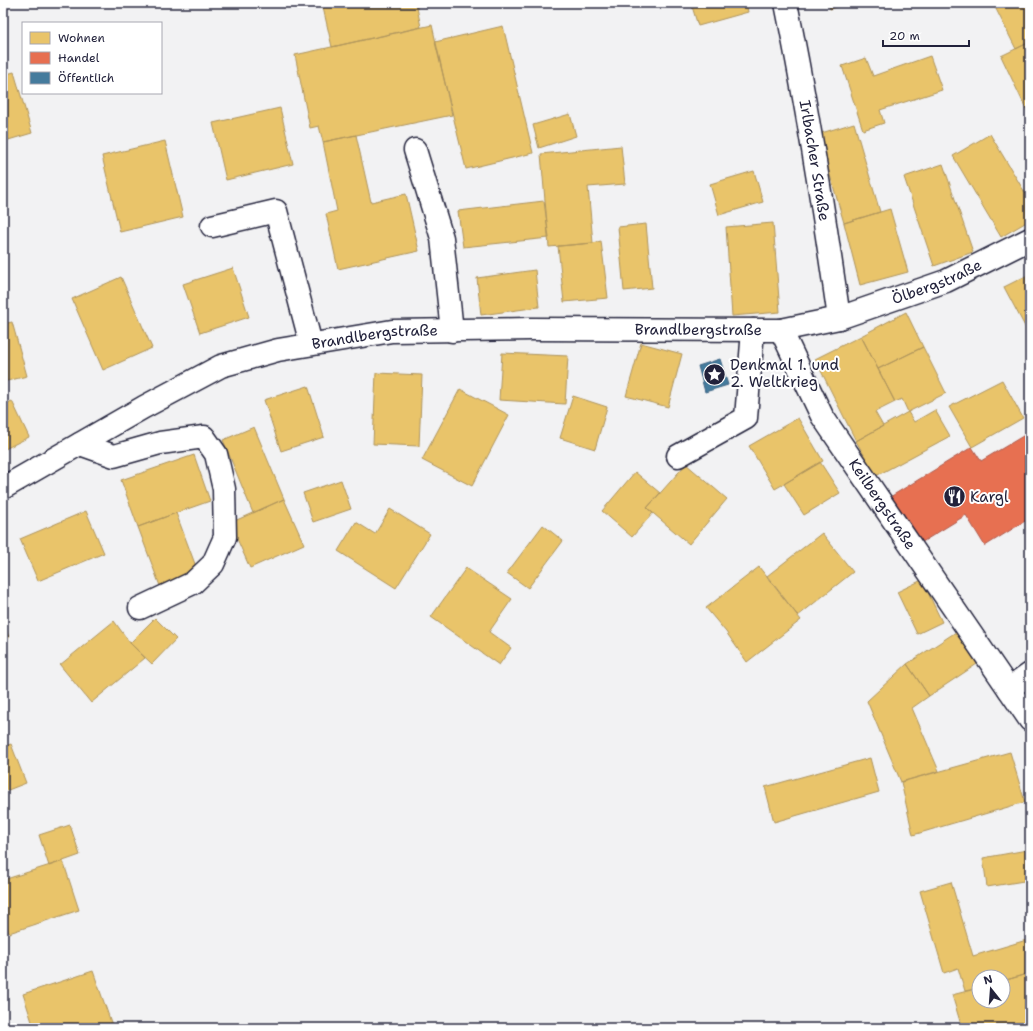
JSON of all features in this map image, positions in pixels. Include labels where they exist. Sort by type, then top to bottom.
[{"type":"street","name":"Irlbacher Straße","points":[[786,3],[825,224],[839,318]]},
{"type":"street","points":[[415,150],[442,238],[452,331]]},
{"type":"street","points":[[212,226],[276,211],[311,344]]},
{"type":"street","name":"Ölbergstraße","points":[[839,318],[946,281],[1030,240]]},
{"type":"street","points":[[781,330],[839,318]]},
{"type":"street","name":"Brandlbergstraße","points":[[3,488],[144,407],[221,366],[278,350],[392,331],[530,329],[781,330]]},
{"type":"street","points":[[678,456],[746,418],[753,330]]},
{"type":"street","name":"Keilbergstraße","points":[[781,330],[822,416],[1030,720]]},
{"type":"street","points":[[80,444],[114,456],[160,443],[204,437],[216,454],[224,489],[226,537],[213,564],[193,583],[140,608]]},
{"type":"street","points":[[1009,689],[1030,674]]},
{"type":"building: Wohnen","points":[[322,3],[416,3],[421,27],[332,47]]},
{"type":"building: Wohnen","points":[[691,3],[746,3],[748,12],[698,26]]},
{"type":"building: Wohnen","points":[[829,3],[851,3],[830,9]]},
{"type":"building: Wohnen","points":[[993,3],[1030,3],[1030,42],[1016,49]]},
{"type":"building: Wohnen","points":[[432,25],[452,115],[323,142],[319,126],[310,128],[295,55]]},
{"type":"building: Wohnen","points":[[503,26],[533,153],[466,169],[435,42]]},
{"type":"building: Wohnen","points":[[1030,42],[1030,117],[1001,56]]},
{"type":"building: Wohnen","points":[[930,56],[942,90],[880,110],[884,123],[863,130],[842,66],[866,58],[873,76]]},
{"type":"building: Wohnen","points":[[14,72],[32,133],[5,141],[3,133],[3,75]]},
{"type":"building: Wohnen","points":[[280,108],[293,164],[226,180],[213,123]]},
{"type":"building: Wohnen","points":[[570,114],[576,136],[539,148],[533,125]]},
{"type":"building: Wohnen","points":[[854,123],[880,212],[844,223],[818,134]]},
{"type":"building: Wohnen","points":[[990,134],[1030,201],[1030,220],[1001,237],[953,156]]},
{"type":"building: Wohnen","points":[[356,135],[371,202],[406,194],[419,251],[338,269],[326,214],[337,211],[323,142]]},
{"type":"building: Wohnen","points":[[165,141],[183,217],[120,232],[102,156]]},
{"type":"building: Wohnen","points":[[621,146],[625,184],[588,187],[593,243],[549,247],[541,154]]},
{"type":"building: Wohnen","points":[[943,164],[973,252],[934,266],[904,177]]},
{"type":"building: Wohnen","points":[[754,171],[763,202],[719,215],[710,184]]},
{"type":"building: Wohnen","points":[[544,201],[549,238],[463,247],[458,211]]},
{"type":"building: Wohnen","points":[[890,209],[908,272],[860,285],[844,223]]},
{"type":"building: Wohnen","points":[[773,223],[780,312],[732,316],[726,227]]},
{"type":"building: Wohnen","points":[[646,224],[652,288],[624,291],[618,227]]},
{"type":"building: Wohnen","points":[[601,241],[608,298],[564,302],[558,246]]},
{"type":"building: Wohnen","points":[[233,268],[249,317],[200,333],[183,284]]},
{"type":"building: Wohnen","points":[[535,270],[539,307],[481,315],[477,278]]},
{"type":"building: Wohnen","points":[[1030,274],[1030,336],[1004,287]]},
{"type":"building: Wohnen","points":[[121,277],[152,348],[103,370],[72,299]]},
{"type":"building: Wohnen","points":[[906,312],[923,347],[878,369],[861,336]]},
{"type":"building: Wohnen","points":[[12,322],[27,376],[3,382],[3,324]]},
{"type":"building: Wohnen","points":[[861,336],[895,402],[875,412],[883,426],[856,441],[815,359]]},
{"type":"building: Wohnen","points":[[641,343],[682,354],[668,407],[626,396]]},
{"type":"building: Wohnen","points":[[923,347],[946,393],[908,412],[902,399],[895,402],[878,369]]},
{"type":"building: Wohnen","points":[[502,353],[568,356],[565,404],[499,400]]},
{"type":"building: Wohnen","points":[[376,373],[422,375],[419,446],[373,444]]},
{"type":"building: Wohnen","points":[[1002,380],[1023,418],[972,447],[949,407]]},
{"type":"building: Wohnen","points":[[308,386],[324,437],[281,451],[264,400]]},
{"type":"building: Wohnen","points":[[460,389],[509,415],[472,486],[422,460]]},
{"type":"building: Wohnen","points":[[573,396],[607,407],[595,449],[560,438]]},
{"type":"building: Wohnen","points":[[12,401],[29,437],[3,450],[3,405]]},
{"type":"building: Wohnen","points":[[935,410],[950,436],[876,476],[856,441],[908,412],[914,422]]},
{"type":"building: Wohnen","points":[[798,418],[823,461],[775,489],[749,446]]},
{"type":"building: Wohnen","points":[[254,427],[284,499],[253,513],[223,440]]},
{"type":"building: Wohnen","points":[[194,455],[210,501],[138,527],[121,480]]},
{"type":"building: Wohnen","points":[[820,462],[840,493],[804,515],[784,484]]},
{"type":"building: Wohnen","points":[[686,464],[727,499],[689,544],[647,508]]},
{"type":"building: Wohnen","points":[[635,472],[660,493],[647,508],[653,513],[632,537],[602,511]]},
{"type":"building: Wohnen","points":[[341,480],[351,509],[313,522],[303,493]]},
{"type":"building: Wohnen","points":[[284,499],[304,544],[250,568],[230,523]]},
{"type":"building: Wohnen","points":[[390,509],[430,534],[396,588],[338,551],[356,522],[375,534]]},
{"type":"building: Wohnen","points":[[86,511],[104,553],[38,581],[20,539]]},
{"type":"building: Wohnen","points":[[176,513],[198,572],[160,586],[138,527]]},
{"type":"building: Wohnen","points":[[543,525],[563,541],[528,588],[507,573]]},
{"type":"building: Wohnen","points":[[822,533],[853,572],[798,616],[767,576]]},
{"type":"building: Wohnen","points":[[759,567],[801,620],[747,662],[726,632],[706,608]]},
{"type":"building: Wohnen","points":[[466,568],[512,599],[489,632],[511,648],[499,665],[431,617]]},
{"type":"building: Wohnen","points":[[922,580],[942,622],[917,634],[897,592]]},
{"type":"building: Wohnen","points":[[155,618],[176,639],[152,664],[130,643]]},
{"type":"building: Wohnen","points":[[3,619],[9,638],[3,641]]},
{"type":"building: Wohnen","points":[[114,621],[130,643],[145,658],[91,703],[60,665]]},
{"type":"building: Wohnen","points":[[956,632],[977,664],[929,696],[907,664]]},
{"type":"building: Wohnen","points":[[907,664],[929,696],[912,708],[939,771],[901,782],[867,701]]},
{"type":"building: Wohnen","points":[[11,744],[26,783],[3,792],[3,747]]},
{"type":"building: Wohnen","points":[[1010,752],[1025,802],[913,835],[901,782]]},
{"type":"building: Wohnen","points":[[870,758],[879,792],[774,822],[765,787]]},
{"type":"building: Wohnen","points":[[70,825],[80,855],[49,866],[39,835]]},
{"type":"building: Wohnen","points":[[1027,850],[1030,866],[1030,880],[987,887],[983,858]]},
{"type":"building: Wohnen","points":[[63,861],[79,910],[9,933],[3,914],[3,880]]},
{"type":"building: Wohnen","points":[[951,882],[973,956],[1030,939],[1030,973],[1011,979],[1011,969],[971,969],[971,990],[965,991],[958,968],[944,973],[920,891]]},
{"type":"building: Wohnen","points":[[93,971],[113,1028],[34,1028],[23,994]]},
{"type":"building: Wohnen","points":[[1030,973],[1030,1028],[962,1028],[952,995],[971,990],[971,1009],[1011,1009],[1011,979]]},
{"type":"building: Handel","points":[[1028,433],[1030,436],[1030,518],[985,546],[966,515],[919,544],[890,497],[972,447],[981,461]]},
{"type":"building: Öffentlich","points":[[720,359],[728,385],[705,392],[698,366]]},
{"type":"place","name":"Denkmal 1. und 2. Weltkrieg","points":[[715,374]]},
{"type":"place","name":"Kargl","points":[[955,497]]}]
